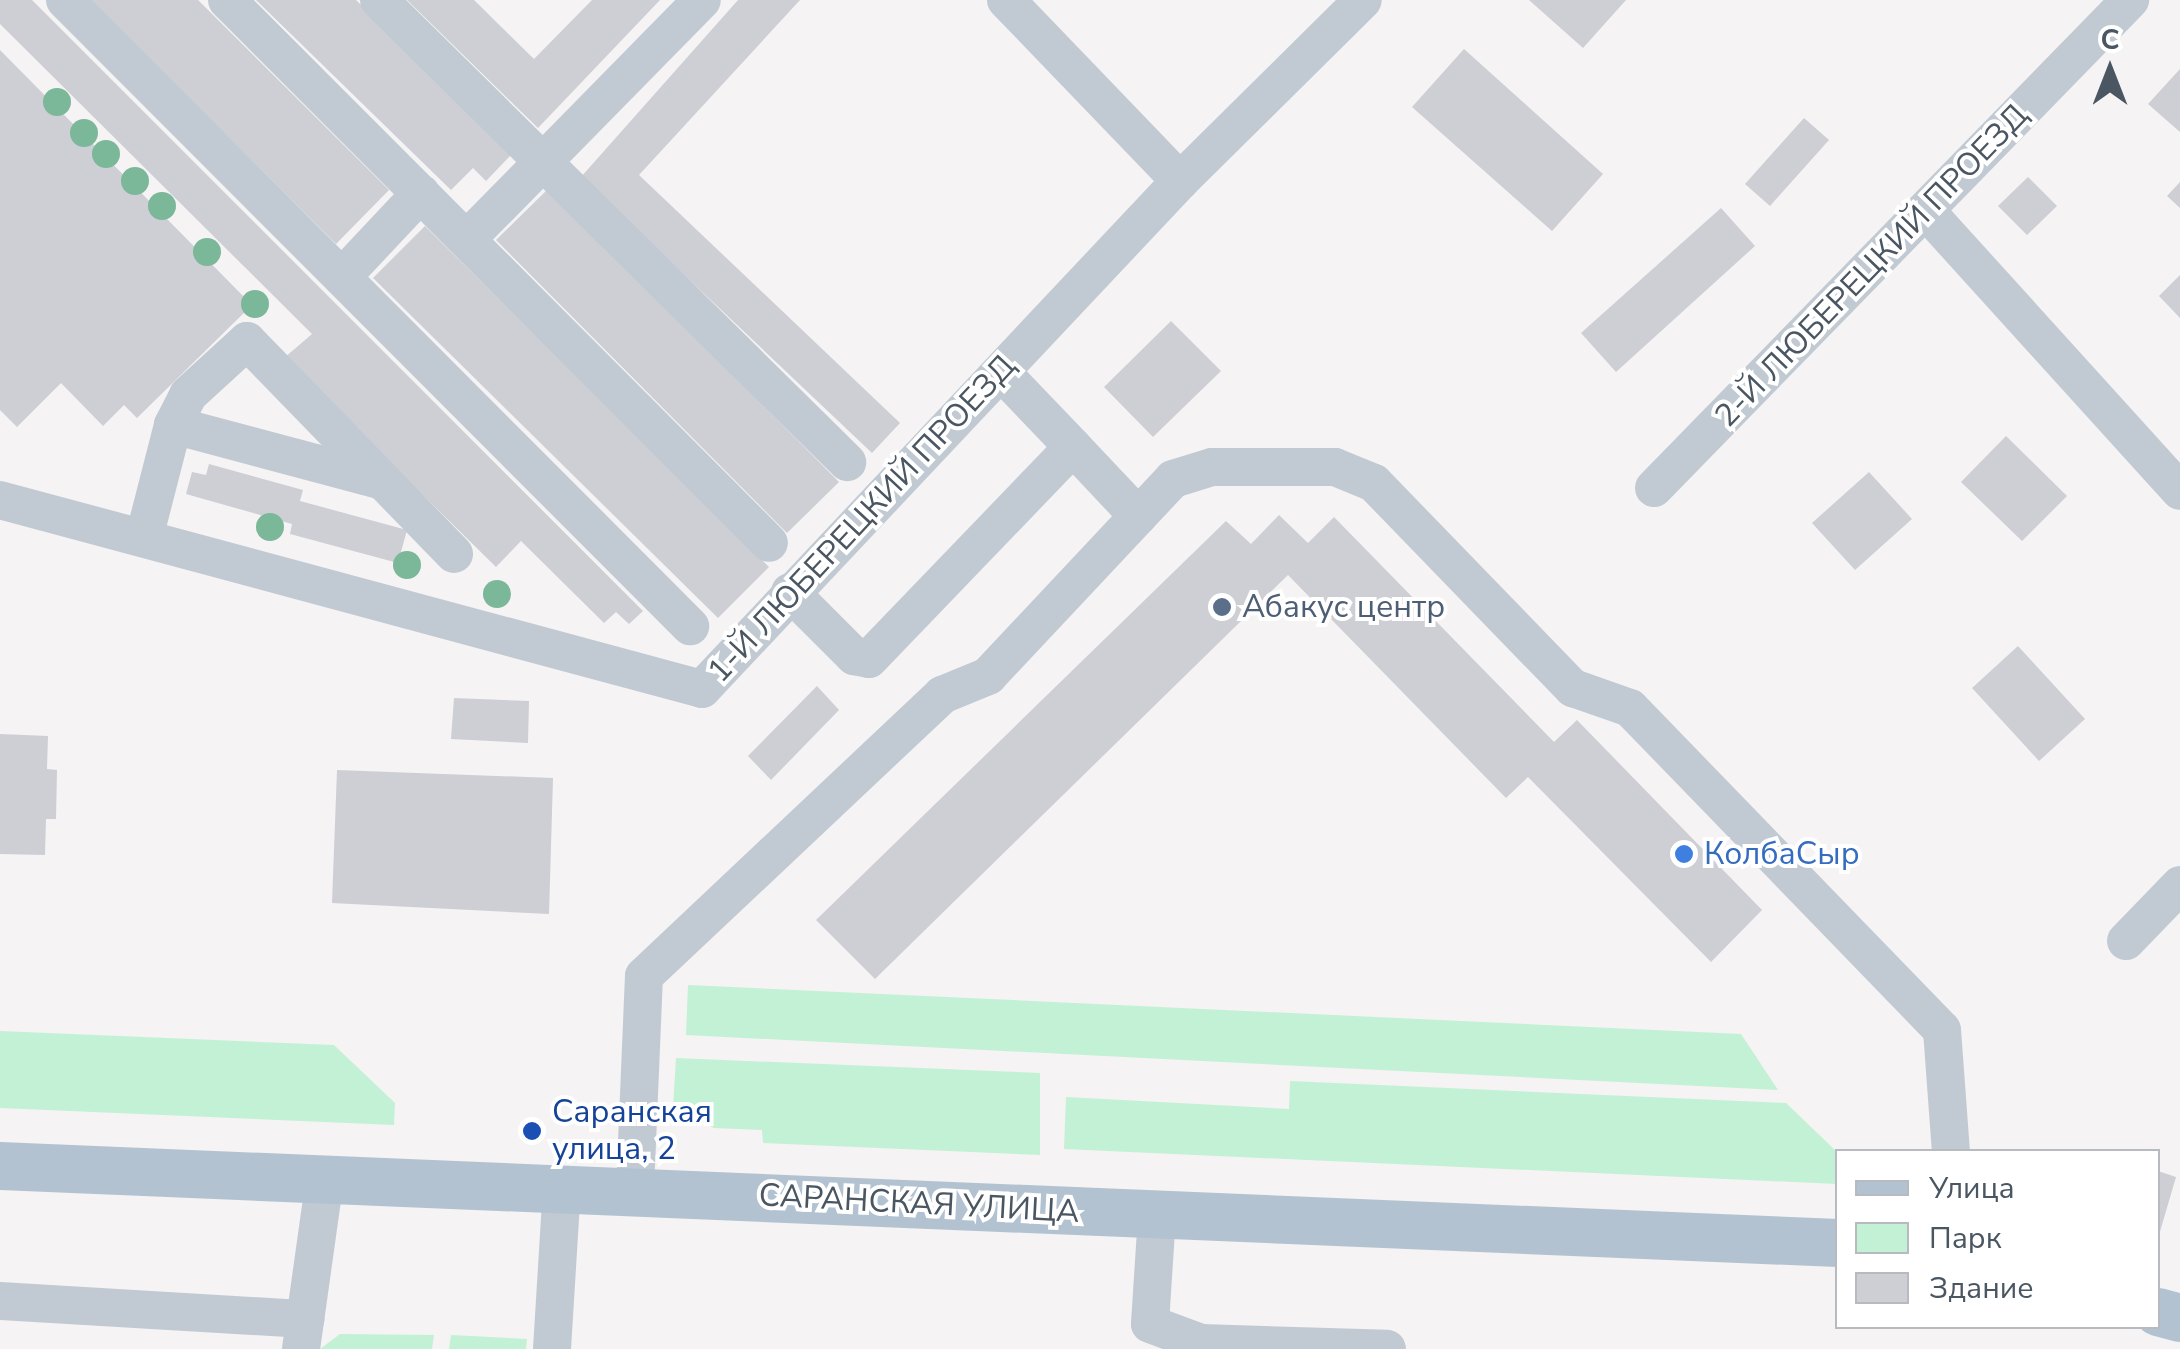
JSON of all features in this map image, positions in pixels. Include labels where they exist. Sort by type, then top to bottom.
[{"type":"main road","name":"САРАНСКАЯ УЛИЦА","points":[[0,1166],[562,1186],[1835,1243]]},
{"type":"street","points":[[65,0],[690,626]]},
{"type":"street","points":[[226,0],[769,543]]},
{"type":"street","points":[[379,0],[847,462]]},
{"type":"street","points":[[468,239],[702,0]]},
{"type":"street","points":[[1006,0],[1180,182]]},
{"type":"street","name":"1-Й ЛЮБЕРЕЦКИЙ ПРОЕЗД","points":[[0,500],[702,689],[1180,182],[1363,0]]},
{"type":"street","name":"2-Й ЛЮБЕРЕЦКИЙ ПРОЕЗД","points":[[1654,488],[1928,213],[2130,0]]},
{"type":"street","points":[[342,278],[421,193]]},
{"type":"street","points":[[1928,213],[2180,491]]},
{"type":"street","points":[[144,538],[172,426],[188,395],[248,341],[454,554]]},
{"type":"street","points":[[1001,372],[1138,516]]},
{"type":"street","points":[[172,426],[382,480]]},
{"type":"street","points":[[790,592],[854,656],[869,659],[1073,447]]},
{"type":"street","points":[[635,1190],[644,976],[942,696],[988,676],[1173,479],[1212,467],[1335,467],[1374,484],[1573,688],[1630,708],[1942,1030],[1952,1149]]},
{"type":"street","points":[[2126,941],[2180,885]]},
{"type":"street","points":[[0,1301],[303,1334],[325,1179]]},
{"type":"street","points":[[552,1349],[562,1186]]},
{"type":"street","points":[[1157,1215],[1150,1324],[1201,1346],[1387,1349]]},
{"type":"green space","points":[[688,985],[1741,1034],[1778,1090],[686,1035]]},
{"type":"green space","points":[[0,1031],[334,1045],[395,1103],[394,1125],[0,1108]]},
{"type":"green space","points":[[676,1058],[1040,1073],[1040,1155],[763,1143],[762,1130],[714,1128],[673,1107]]},
{"type":"green space","points":[[1290,1081],[1786,1103],[1835,1150],[1835,1184],[1064,1149],[1066,1097],[1289,1109]]},
{"type":"green space","points":[[340,1334],[434,1335],[432,1349],[320,1349]]},
{"type":"green space","points":[[451,1335],[527,1339],[526,1349],[449,1349]]},
{"type":"building","points":[[0,0],[32,0],[643,611],[629,624],[616,612],[604,623],[521,541],[496,567],[284,358],[312,334],[0,24]]},
{"type":"building","points":[[90,0],[198,0],[389,190],[336,244]]},
{"type":"building","points":[[256,0],[356,0],[513,153],[486,181],[473,168],[451,190]]},
{"type":"building","points":[[407,0],[474,0],[534,59],[592,0],[660,0],[538,128]]},
{"type":"building","points":[[738,0],[800,0],[639,175],[900,423],[872,453],[581,177]]},
{"type":"building","points":[[1529,0],[1626,0],[1583,48]]},
{"type":"building","points":[[1464,49],[1603,174],[1552,231],[1412,107]]},
{"type":"building","points":[[0,50],[252,305],[137,418],[124,405],[103,426],[61,383],[17,427],[0,410]]},
{"type":"building","points":[[2180,69],[2180,132],[2148,104]]},
{"type":"building","points":[[1804,118],[1829,140],[1770,206],[1745,184]]},
{"type":"building","points":[[2028,177],[2057,206],[2027,235],[1998,206]]},
{"type":"building","points":[[2180,182],[2180,208],[2167,196]]},
{"type":"building","points":[[548,189],[839,482],[787,533],[496,240]]},
{"type":"building","points":[[1721,208],[1755,246],[1616,372],[1581,333]]},
{"type":"building","points":[[425,226],[769,567],[718,618],[373,278]]},
{"type":"building","points":[[2180,275],[2180,318],[2159,296]]},
{"type":"building","points":[[1171,321],[1221,371],[1153,437],[1104,387]]},
{"type":"building","points":[[2006,436],[2067,496],[2022,541],[1961,482]]},
{"type":"building","points":[[209,464],[303,490],[300,501],[407,530],[398,563],[290,534],[292,524],[186,494],[192,472],[206,475]]},
{"type":"building","points":[[1869,472],[1912,519],[1855,570],[1812,523]]},
{"type":"building","points":[[1279,515],[1308,543],[1334,517],[1554,742],[1577,720],[1762,910],[1711,962],[1528,777],[1506,798],[1288,575],[875,979],[816,920],[1226,521],[1251,544]]},
{"type":"building","points":[[2018,646],[2085,719],[2039,761],[1972,688]]},
{"type":"building","points":[[817,686],[839,710],[771,780],[748,756]]},
{"type":"building","points":[[454,698],[529,701],[528,743],[451,739]]},
{"type":"building","points":[[0,734],[48,736],[47,769],[57,770],[56,819],[46,819],[45,855],[0,854]]},
{"type":"building","points":[[337,770],[553,778],[549,914],[332,903]]},
{"type":"building","points":[[2160,1172],[2176,1177],[2160,1232]]},
{"type":"place","name":"Абакус центр","points":[[1222,607]]},
{"type":"place","name":"КолбаСыр","points":[[1684,854]]},
{"type":"place","name":"Саранская улица, 2","points":[[532,1131]]}]
